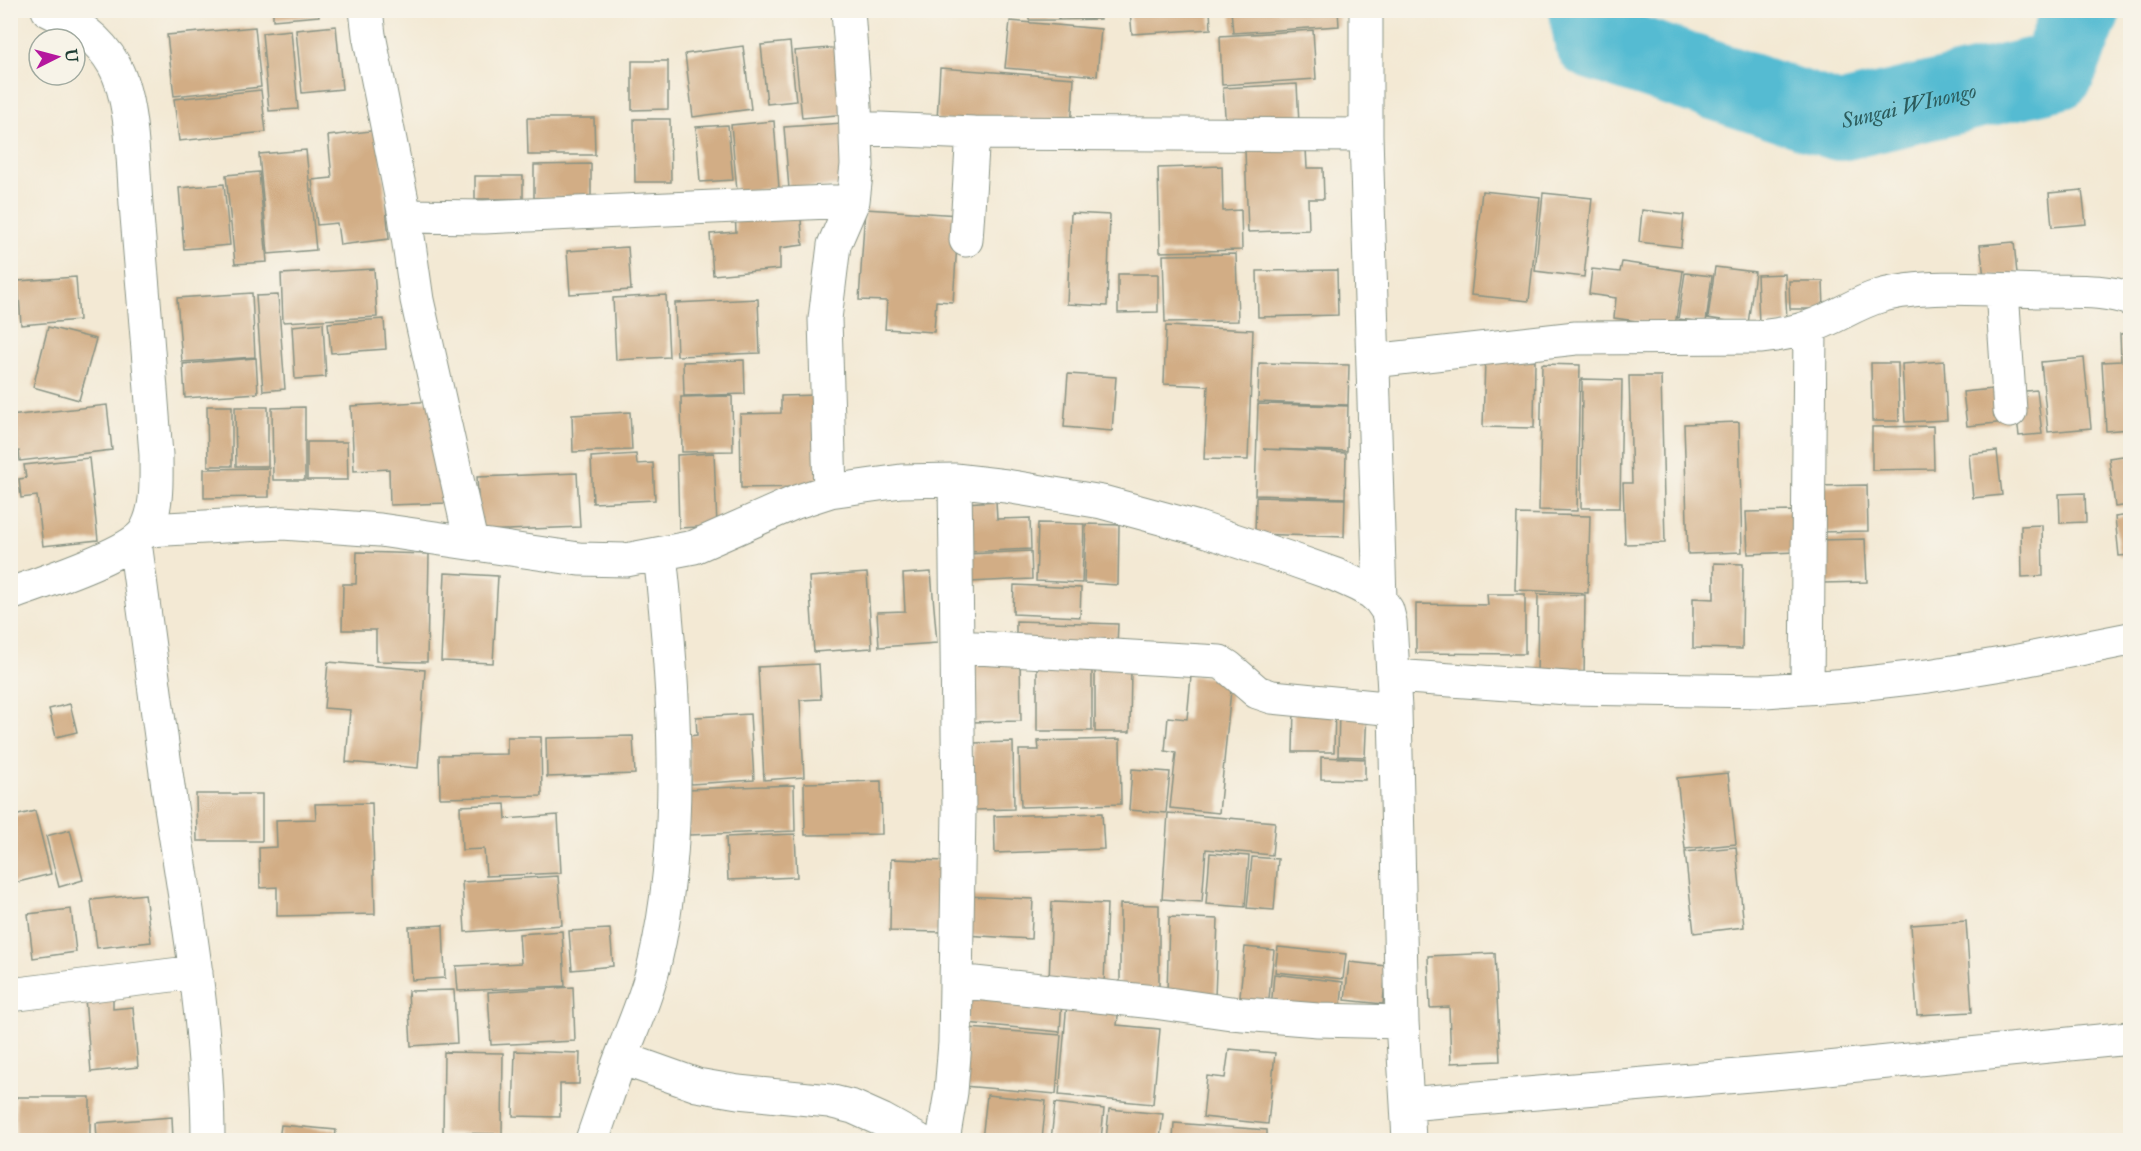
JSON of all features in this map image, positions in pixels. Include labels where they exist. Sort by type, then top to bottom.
[{"type":"street","points":[[366,10],[405,216],[417,300],[471,542]]},
{"type":"street","points":[[830,491],[825,319],[834,245],[853,201],[857,165],[848,10]]},
{"type":"street","points":[[1366,10],[1366,135],[1380,600]]},
{"type":"street","points":[[59,16],[89,34],[103,49],[114,66],[122,86],[128,114],[156,455],[153,510],[141,536],[165,763],[196,972],[207,1140]]},
{"type":"street","points":[[856,128],[973,133],[1366,135]]},
{"type":"street","points":[[966,240],[973,133]]},
{"type":"street","points":[[405,216],[484,217],[853,201]]},
{"type":"street","points":[[1373,361],[1576,338],[1760,337],[1785,334],[1810,327],[1881,296],[1951,289],[2126,289]]},
{"type":"street","points":[[2002,290],[2010,411]]},
{"type":"street","points":[[1807,688],[1810,327]]},
{"type":"street","points":[[10,594],[114,553],[141,536],[283,523],[380,530],[579,559],[626,560],[694,547],[796,502],[830,491],[901,481],[955,480],[1102,502],[1150,514],[1336,575],[1371,592],[1387,610],[1390,622],[1395,709],[1402,1022],[1409,1140]]},
{"type":"street","points":[[943,1140],[955,1052],[958,647],[955,480]]},
{"type":"street","points":[[592,1140],[642,1006],[655,963],[664,919],[673,810],[672,694],[660,554]]},
{"type":"street","points":[[1394,676],[1568,688],[1765,691],[1928,676],[2130,639]]},
{"type":"street","points":[[958,647],[1220,662],[1257,692],[1272,697],[1395,709]]},
{"type":"street","points":[[10,995],[196,972]]},
{"type":"street","points":[[956,981],[1155,1002],[1242,1014],[1318,1020],[1402,1022]]},
{"type":"street","points":[[1407,1104],[1797,1071],[2130,1038]]},
{"type":"street","points":[[621,1058],[697,1085],[738,1092],[829,1101],[853,1107],[918,1140]]},
{"type":"building","points":[[273,10],[319,10],[319,16],[273,20]]},
{"type":"building","points":[[1029,10],[1058,10],[1058,20],[1029,20]]},
{"type":"building","points":[[1059,10],[1099,10],[1100,19],[1059,20]]},
{"type":"building","points":[[1130,10],[1210,10],[1211,29],[1132,34]]},
{"type":"building","points":[[1231,10],[1338,10],[1339,26],[1233,33]]},
{"type":"building","points":[[1010,21],[1101,29],[1097,76],[1005,68]]},
{"type":"building","points":[[336,26],[342,89],[302,93],[296,30]]},
{"type":"building","points":[[255,27],[261,87],[174,96],[167,35]]},
{"type":"building","points":[[291,30],[298,109],[269,111],[262,33]]},
{"type":"building","points":[[1313,30],[1316,79],[1222,85],[1220,36]]},
{"type":"building","points":[[790,42],[796,101],[767,104],[761,45]]},
{"type":"building","points":[[743,46],[751,109],[693,117],[685,54]]},
{"type":"building","points":[[841,47],[848,114],[802,118],[795,51]]},
{"type":"building","points":[[632,61],[668,61],[668,109],[632,110]]},
{"type":"building","points":[[940,68],[1074,78],[1071,129],[937,120]]},
{"type":"building","points":[[1297,84],[1299,124],[1226,128],[1223,88]]},
{"type":"building","points":[[261,90],[266,132],[179,141],[174,99]]},
{"type":"building","points":[[527,118],[594,118],[595,155],[528,155]]},
{"type":"building","points":[[634,119],[670,119],[671,182],[635,182]]},
{"type":"building","points":[[774,121],[779,188],[737,191],[731,125]]},
{"type":"building","points":[[843,123],[847,185],[789,189],[784,127]]},
{"type":"building","points":[[728,125],[733,180],[700,182],[696,127]]},
{"type":"building","points":[[379,130],[389,239],[340,245],[337,223],[317,225],[312,180],[332,178],[328,136]]},
{"type":"building","points":[[1306,148],[1307,168],[1323,168],[1324,199],[1308,199],[1309,230],[1248,232],[1245,150]]},
{"type":"building","points":[[306,150],[316,250],[268,254],[259,154]]},
{"type":"building","points":[[591,164],[591,197],[534,198],[534,165]]},
{"type":"building","points":[[1222,166],[1223,211],[1241,210],[1242,250],[1160,252],[1158,168]]},
{"type":"building","points":[[259,172],[267,262],[235,264],[226,175]]},
{"type":"building","points":[[475,176],[523,176],[523,199],[475,199]]},
{"type":"building","points":[[224,184],[230,245],[184,249],[179,188]]},
{"type":"building","points":[[2082,190],[2086,224],[2052,227],[2049,193]]},
{"type":"building","points":[[1482,191],[1540,197],[1529,301],[1471,295]]},
{"type":"building","points":[[1543,193],[1592,198],[1584,277],[1535,271]]},
{"type":"building","points":[[800,207],[803,245],[780,248],[780,269],[713,275],[710,234],[736,232],[735,212]]},
{"type":"building","points":[[865,209],[959,215],[953,302],[936,301],[934,332],[885,329],[887,301],[859,300]]},
{"type":"building","points":[[1642,210],[1684,215],[1681,247],[1639,242]]},
{"type":"building","points":[[1071,213],[1110,215],[1107,306],[1067,304]]},
{"type":"building","points":[[2014,242],[2017,274],[1984,277],[1980,245]]},
{"type":"building","points":[[628,247],[631,290],[570,294],[567,251]]},
{"type":"building","points":[[1236,254],[1238,321],[1165,322],[1163,255]]},
{"type":"building","points":[[1622,262],[1683,271],[1675,326],[1614,318],[1616,298],[1589,294],[1592,269],[1620,272]]},
{"type":"building","points":[[1715,267],[1755,272],[1748,324],[1708,318]]},
{"type":"building","points":[[374,269],[377,317],[283,322],[281,274]]},
{"type":"building","points":[[1337,270],[1338,315],[1258,317],[1257,271]]},
{"type":"building","points":[[1685,273],[1712,276],[1706,322],[1678,319]]},
{"type":"building","points":[[1118,274],[1158,274],[1158,312],[1118,313]]},
{"type":"building","points":[[1785,274],[1787,323],[1759,324],[1757,275]]},
{"type":"building","points":[[76,277],[79,320],[21,325],[18,281]]},
{"type":"building","points":[[1789,281],[1823,281],[1824,309],[1790,309]]},
{"type":"building","points":[[252,293],[255,357],[182,362],[177,298]]},
{"type":"building","points":[[278,295],[285,389],[263,391],[256,296]]},
{"type":"building","points":[[666,295],[669,357],[616,360],[613,298]]},
{"type":"building","points":[[758,299],[760,353],[677,356],[675,303]]},
{"type":"building","points":[[384,319],[386,349],[331,353],[328,323]]},
{"type":"building","points":[[323,323],[326,377],[295,379],[292,326]]},
{"type":"building","points":[[1166,326],[1253,330],[1248,460],[1204,459],[1208,386],[1164,384]]},
{"type":"building","points":[[48,327],[96,339],[79,400],[33,387]]},
{"type":"building","points":[[2130,333],[2130,429],[2106,431],[2102,362],[2121,361],[2120,334]]},
{"type":"building","points":[[256,358],[258,393],[185,398],[183,364]]},
{"type":"building","points":[[2084,358],[2091,428],[2048,432],[2041,362]]},
{"type":"building","points":[[1485,359],[1535,360],[1534,428],[1483,427]]},
{"type":"building","points":[[744,360],[745,394],[684,396],[683,362]]},
{"type":"building","points":[[1944,361],[1947,420],[1905,422],[1902,364]]},
{"type":"building","points":[[1259,363],[1349,365],[1348,405],[1258,402]]},
{"type":"building","points":[[1871,363],[1898,363],[1899,421],[1872,421]]},
{"type":"building","points":[[1542,364],[1580,365],[1577,511],[1539,510]]},
{"type":"building","points":[[1068,374],[1116,377],[1112,431],[1064,427]]},
{"type":"building","points":[[1629,376],[1661,376],[1665,543],[1625,544],[1623,483],[1632,483]]},
{"type":"building","points":[[1582,379],[1622,380],[1620,508],[1581,508]]},
{"type":"building","points":[[2003,388],[2007,422],[1967,426],[1963,392]]},
{"type":"building","points":[[2037,390],[2042,434],[2019,436],[2014,392]]},
{"type":"building","points":[[819,395],[820,487],[741,488],[740,414],[781,413],[781,396]]},
{"type":"building","points":[[732,396],[733,451],[682,452],[681,397]]},
{"type":"building","points":[[436,401],[447,503],[390,505],[389,469],[354,471],[351,406]]},
{"type":"building","points":[[1258,404],[1348,406],[1347,451],[1263,449],[1346,453],[1345,498],[1255,495]]},
{"type":"building","points":[[107,405],[112,450],[20,461],[19,451],[10,452],[10,416]]},
{"type":"building","points":[[207,406],[232,406],[232,466],[208,466]]},
{"type":"building","points":[[235,407],[268,407],[268,466],[236,466]]},
{"type":"building","points":[[305,407],[305,480],[273,480],[272,408]]},
{"type":"building","points":[[630,412],[632,450],[573,452],[572,415]]},
{"type":"building","points":[[1739,422],[1742,552],[1688,554],[1684,424]]},
{"type":"building","points":[[1933,426],[1934,469],[1872,470],[1872,427]]},
{"type":"building","points":[[307,442],[347,442],[348,480],[307,480]]},
{"type":"building","points":[[1997,451],[2002,495],[1973,498],[1969,454]]},
{"type":"building","points":[[714,453],[717,526],[679,528],[677,455]]},
{"type":"building","points":[[636,454],[637,464],[653,463],[655,500],[593,503],[591,457]]},
{"type":"building","points":[[2130,455],[2130,505],[2115,507],[2109,458]]},
{"type":"building","points":[[89,458],[98,540],[43,546],[37,496],[21,498],[19,479],[26,478],[24,465]]},
{"type":"building","points":[[269,468],[269,497],[204,498],[204,469]]},
{"type":"building","points":[[577,473],[580,527],[480,531],[477,477]]},
{"type":"building","points":[[1867,485],[1868,531],[1818,532],[1817,486]]},
{"type":"building","points":[[2085,493],[2086,522],[2060,523],[2059,494]]},
{"type":"building","points":[[1256,497],[1345,499],[1344,537],[1255,534]]},
{"type":"building","points":[[996,501],[997,519],[1030,518],[1031,549],[967,552],[965,503]]},
{"type":"building","points":[[1794,511],[1796,552],[1748,554],[1746,512]]},
{"type":"building","points":[[1517,514],[1590,516],[1588,593],[1515,590]]},
{"type":"building","points":[[2130,515],[2130,555],[2119,556],[2115,517]]},
{"type":"building","points":[[1038,523],[1084,524],[1082,583],[1036,581]]},
{"type":"building","points":[[1086,524],[1119,525],[1118,585],[1084,583]]},
{"type":"building","points":[[2042,525],[2043,576],[2022,577],[2021,526]]},
{"type":"building","points":[[1865,539],[1867,582],[1822,583],[1820,540]]},
{"type":"building","points":[[1031,551],[1032,579],[970,582],[968,554]]},
{"type":"building","points":[[357,552],[429,554],[427,662],[376,661],[376,630],[342,630],[343,584],[356,584]]},
{"type":"building","points":[[1714,563],[1743,564],[1742,649],[1693,648],[1693,598],[1714,599]]},
{"type":"building","points":[[931,572],[937,643],[879,647],[877,612],[905,611],[903,574]]},
{"type":"building","points":[[445,573],[498,576],[493,663],[441,661]]},
{"type":"building","points":[[867,573],[872,648],[814,652],[809,577]]},
{"type":"building","points":[[1014,585],[1081,588],[1080,617],[1013,614]]},
{"type":"building","points":[[1487,594],[1525,594],[1525,654],[1416,653],[1416,604],[1488,605]]},
{"type":"building","points":[[1538,594],[1585,595],[1584,682],[1537,680]]},
{"type":"building","points":[[1016,621],[1118,624],[1117,646],[1016,643]]},
{"type":"building","points":[[969,658],[1020,658],[1021,721],[970,722]]},
{"type":"building","points":[[328,662],[425,670],[418,768],[346,762],[350,710],[324,708]]},
{"type":"building","points":[[819,664],[821,699],[800,700],[804,777],[764,780],[758,667]]},
{"type":"building","points":[[1037,666],[1092,666],[1092,731],[1037,731]]},
{"type":"building","points":[[1095,666],[1131,667],[1130,732],[1095,732]]},
{"type":"building","points":[[1191,676],[1232,680],[1219,813],[1170,808],[1176,753],[1165,751],[1168,717],[1187,719]]},
{"type":"building","points":[[70,704],[77,732],[56,737],[49,709]]},
{"type":"building","points":[[1294,706],[1335,707],[1334,752],[1293,752]]},
{"type":"building","points":[[1339,708],[1367,709],[1365,757],[1338,756]]},
{"type":"building","points":[[750,714],[754,780],[691,784],[688,736],[697,735],[696,717]]},
{"type":"building","points":[[633,736],[635,774],[547,777],[546,738]]},
{"type":"building","points":[[507,737],[541,737],[542,796],[440,798],[439,755],[507,754]]},
{"type":"building","points":[[1120,739],[1121,804],[1021,807],[1019,750],[1039,750],[1038,741]]},
{"type":"building","points":[[1013,742],[1014,809],[974,810],[973,743]]},
{"type":"building","points":[[1321,757],[1365,759],[1365,780],[1321,779]]},
{"type":"building","points":[[1132,769],[1170,772],[1166,813],[1129,810]]},
{"type":"building","points":[[1728,773],[1736,844],[1685,849],[1677,778]]},
{"type":"building","points":[[881,781],[882,834],[805,835],[804,783]]},
{"type":"building","points":[[794,785],[795,831],[689,835],[687,789]]},
{"type":"building","points":[[196,794],[262,794],[262,841],[197,841]]},
{"type":"building","points":[[372,803],[375,914],[277,916],[277,887],[260,888],[259,848],[277,847],[276,820],[316,819],[315,804]]},
{"type":"building","points":[[505,804],[506,819],[558,815],[561,873],[486,876],[484,849],[462,850],[460,806]]},
{"type":"building","points":[[35,811],[51,874],[10,884],[10,817]]},
{"type":"building","points":[[1102,813],[1104,849],[995,853],[994,816]]},
{"type":"building","points":[[1168,813],[1275,822],[1272,855],[1206,849],[1202,902],[1162,899]]},
{"type":"building","points":[[70,830],[83,880],[59,887],[46,836]]},
{"type":"building","points":[[795,834],[797,877],[728,880],[726,837]]},
{"type":"building","points":[[1736,847],[1744,927],[1694,933],[1685,852]]},
{"type":"building","points":[[1210,853],[1249,856],[1245,907],[1206,904]]},
{"type":"building","points":[[1252,857],[1278,859],[1274,910],[1247,908]]},
{"type":"building","points":[[891,859],[946,861],[945,932],[890,931]]},
{"type":"building","points":[[558,876],[562,925],[465,932],[462,882]]},
{"type":"building","points":[[145,894],[151,942],[97,948],[91,900]]},
{"type":"building","points":[[967,896],[1033,899],[1031,939],[965,935]]},
{"type":"building","points":[[1052,902],[1107,904],[1104,984],[1049,982]]},
{"type":"building","points":[[1120,904],[1159,905],[1159,993],[1120,993]]},
{"type":"building","points":[[71,909],[76,952],[33,958],[28,914]]},
{"type":"building","points":[[1169,917],[1218,919],[1215,997],[1167,994]]},
{"type":"building","points":[[1966,921],[1972,1012],[1917,1015],[1911,925]]},
{"type":"building","points":[[443,925],[445,978],[412,980],[409,927]]},
{"type":"building","points":[[610,929],[613,966],[572,970],[569,931]]},
{"type":"building","points":[[562,931],[565,986],[458,991],[456,966],[521,963],[519,934]]},
{"type":"building","points":[[1245,947],[1274,950],[1268,1008],[1239,1005]]},
{"type":"building","points":[[1278,947],[1346,954],[1343,979],[1275,972]]},
{"type":"building","points":[[1495,953],[1500,1061],[1451,1063],[1449,1007],[1430,1008],[1428,956]]},
{"type":"building","points":[[1349,962],[1386,966],[1383,1004],[1345,1000]]},
{"type":"building","points":[[1274,974],[1343,982],[1340,1016],[1271,1009]]},
{"type":"building","points":[[573,987],[575,1041],[491,1045],[488,992]]},
{"type":"building","points":[[454,990],[457,1043],[411,1046],[408,991]]},
{"type":"building","points":[[969,990],[1062,997],[1060,1032],[967,1023]]},
{"type":"building","points":[[113,995],[113,1009],[133,1007],[138,1067],[91,1072],[85,998]]},
{"type":"building","points":[[1067,1002],[1119,1007],[1117,1025],[1160,1029],[1153,1104],[1059,1095]]},
{"type":"building","points":[[968,1028],[1061,1035],[1056,1094],[963,1086]]},
{"type":"building","points":[[1229,1049],[1275,1053],[1268,1124],[1203,1117],[1207,1076],[1225,1078]]},
{"type":"building","points":[[515,1051],[580,1053],[579,1084],[560,1084],[560,1117],[513,1116]]},
{"type":"building","points":[[444,1052],[503,1053],[502,1134],[443,1133]]},
{"type":"building","points":[[987,1095],[1046,1101],[1042,1140],[982,1140]]},
{"type":"building","points":[[16,1097],[90,1097],[90,1140],[16,1140]]},
{"type":"building","points":[[1055,1103],[1104,1109],[1101,1140],[1051,1140]]},
{"type":"building","points":[[1109,1109],[1163,1114],[1160,1140],[1106,1140]]},
{"type":"building","points":[[172,1117],[173,1140],[97,1140],[96,1123]]},
{"type":"building","points":[[1174,1123],[1267,1130],[1267,1140],[1173,1140]]},
{"type":"building","points":[[281,1125],[336,1130],[335,1140],[279,1140]]},
{"type":"building","points":[[1295,1136],[1339,1139],[1339,1140],[1295,1140]]},
{"type":"waterway","name":"Sungai WInongo","points":[[1588,10],[1593,41],[1840,122],[2057,71],[2082,10]]}]
